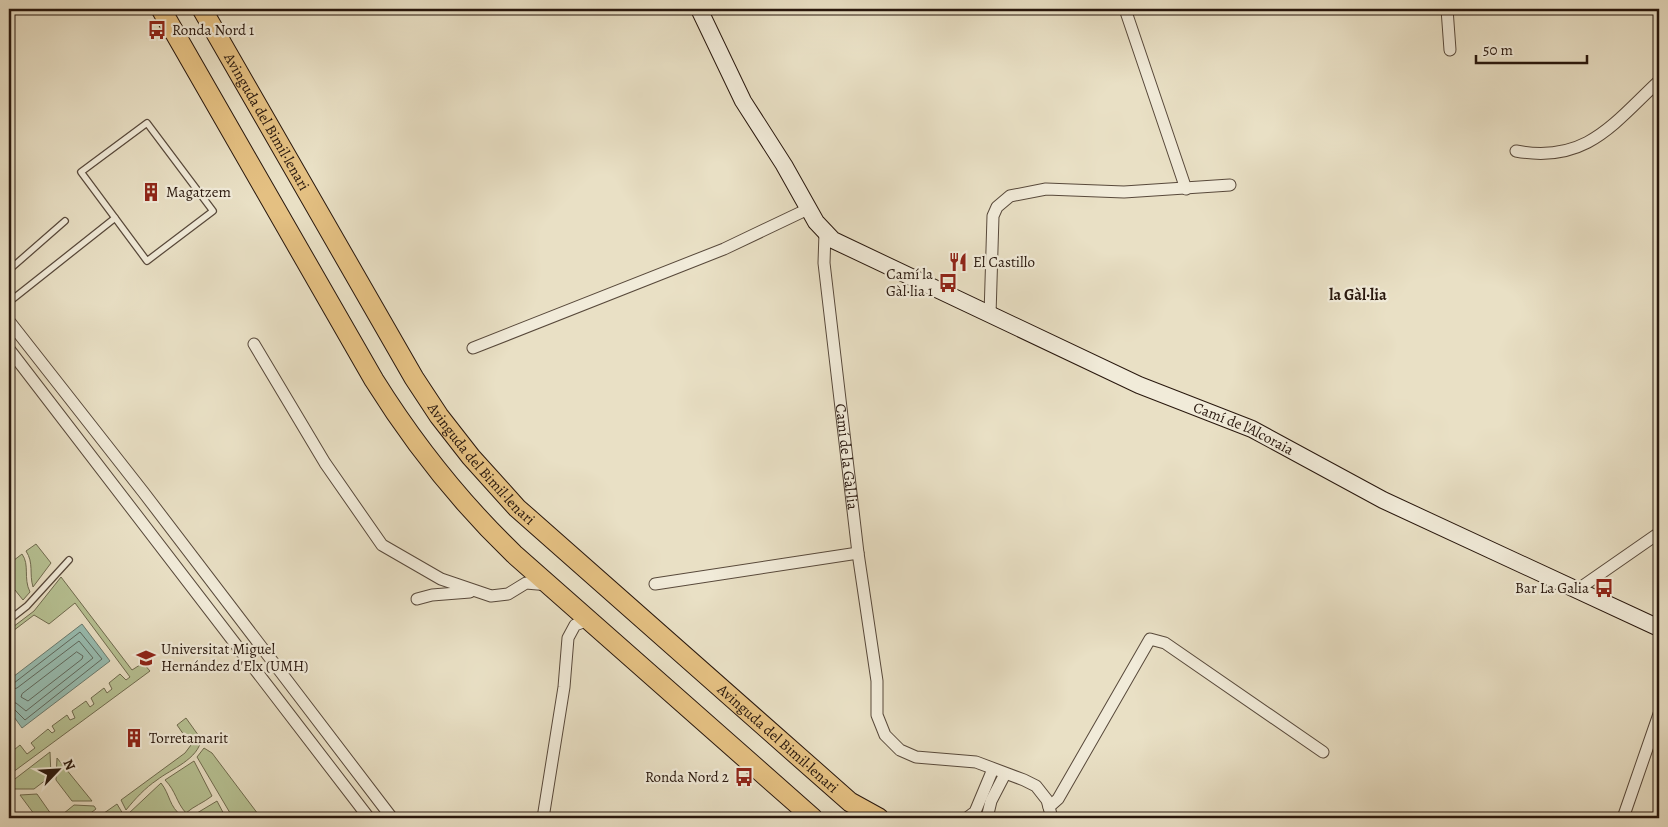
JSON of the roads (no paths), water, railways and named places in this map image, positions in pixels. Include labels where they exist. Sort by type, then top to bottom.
[{"type":"main road","points":[[161,9],[401,424],[446,482],[483,524],[549,585],[813,818]]},
{"type":"main road","name":"Avinguda del Bimil·lenari","points":[[202,9],[414,378],[439,416],[471,457],[517,508],[699,670],[850,802],[879,818]]},
{"type":"street","points":[[698,9],[743,101],[784,165],[808,209],[825,233]]},
{"type":"street","points":[[1125,9],[1186,189]]},
{"type":"street","points":[[1446,9],[1450,50]]},
{"type":"street","points":[[1516,151],[1536,155],[1552,154],[1582,146],[1607,129],[1659,80]]},
{"type":"street","points":[[990,315],[992,216],[997,207],[1010,196],[1046,189],[1124,192],[1230,185]]},
{"type":"street","points":[[473,348],[724,249],[808,209]]},
{"type":"street","name":"Camí de l'Alcoraia","points":[[825,233],[842,245],[1139,385],[1252,429],[1383,500],[1659,628]]},
{"type":"street","name":"Camí de la Gàl·lia","points":[[825,233],[824,263],[858,554],[877,681],[877,715],[885,735],[900,750],[916,757],[976,762],[1036,786],[1047,800],[1050,812]]},
{"type":"street","points":[[9,321],[144,493],[392,818]]},
{"type":"street","points":[[254,344],[325,463],[382,544],[441,578],[491,596],[508,594],[526,583],[549,585]]},
{"type":"street","points":[[9,349],[369,818]]},
{"type":"street","points":[[1577,590],[1659,533]]},
{"type":"street","points":[[656,584],[858,554]]},
{"type":"street","points":[[417,599],[432,595],[476,592]]},
{"type":"street","points":[[543,818],[564,687],[568,638],[575,625],[588,620]]},
{"type":"street","points":[[1050,812],[1150,639],[1166,643],[1323,752]]},
{"type":"street","points":[[1623,818],[1659,714]]},
{"type":"street","points":[[967,818],[975,812],[993,769]]},
{"type":"street","points":[[987,818],[990,800],[1005,774]]},
{"type":"lane","points":[[147,123],[213,211],[147,261],[115,218],[81,172],[147,123]]},
{"type":"lane","points":[[9,302],[115,218]]},
{"type":"lane","points":[[9,270],[31,253],[65,221]]},
{"type":"lane","points":[[9,620],[27,606],[69,560]]},
{"type":"water","points":[[82,624],[110,661],[22,728],[9,710],[9,680]]},
{"type":"place","name":"Ronda Nord 1","points":[[157,30]]},
{"type":"place","name":"Magatzem","points":[[151,192]]},
{"type":"place","name":"El Castillo","points":[[958,262]]},
{"type":"place","name":"Camí la Gàl·lia 1","points":[[948,283]]},
{"type":"place","name":"Bar La Galia","points":[[1604,588]]},
{"type":"place","name":"Universitat Miguel Hernández d'Elx (UMH)","points":[[146,658]]},
{"type":"place","name":"Torretamarit","points":[[134,738]]},
{"type":"place","name":"Ronda Nord 2","points":[[744,777]]},
{"type":"district","name":"la Gàl·lia","points":[[1358,295]]}]
